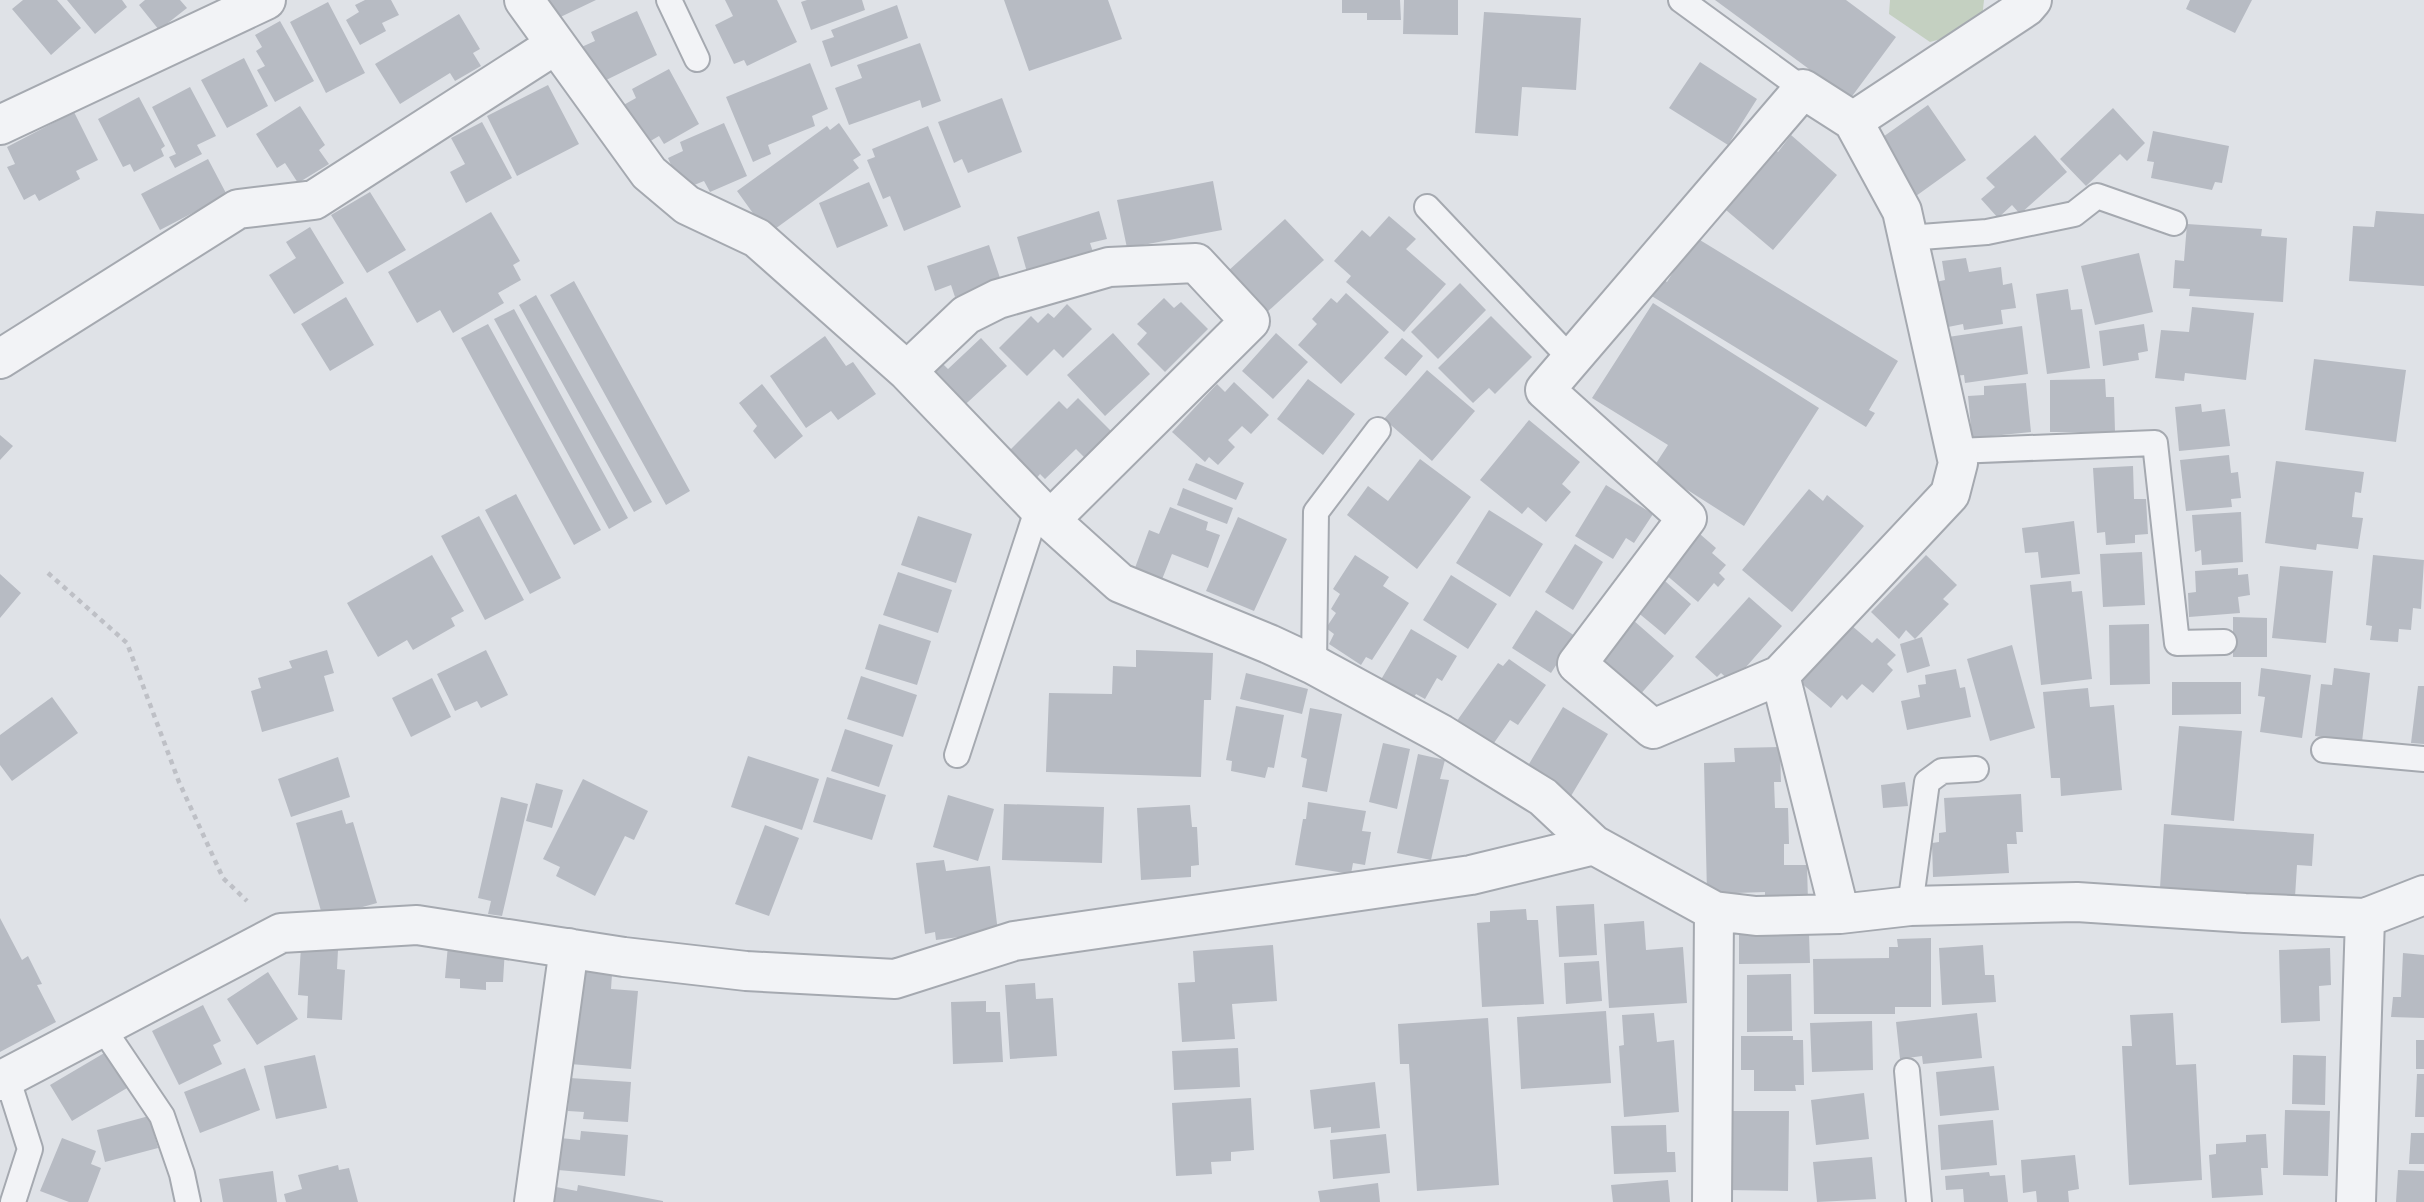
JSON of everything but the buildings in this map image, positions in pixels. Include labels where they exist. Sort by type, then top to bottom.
[{"type":"street","points":[[0,125],[266,0]]},
{"type":"street","points":[[524,0],[649,173],[687,205],[757,238],[907,371],[1044,513],[1120,583],[1314,665],[1441,734],[1543,797],[1594,845],[1714,911],[1756,916],[1840,914],[1910,906],[2077,902],[2365,918],[2424,895]]},
{"type":"street","points":[[1853,121],[2026,8],[2032,0]]},
{"type":"street","points":[[0,359],[238,209],[314,200],[555,44]]},
{"type":"street","points":[[1804,89],[1853,121],[1902,211],[1958,463],[1950,494],[1780,675],[1653,729],[1577,664],[1687,518],[1545,390],[1804,89]]},
{"type":"street","points":[[907,371],[966,315],[998,299],[1110,267],[1196,263],[1250,321],[1044,513]]},
{"type":"street","points":[[1780,675],[1840,914]]},
{"type":"street","points":[[4,1079],[281,933],[417,925],[746,971],[895,979],[1014,941],[1471,876],[1594,845]]},
{"type":"street","points":[[1712,1202],[1714,911]]},
{"type":"street","points":[[2356,1202],[2365,918]]},
{"type":"street","points":[[534,1202],[569,948]]},
{"type":"lane","points":[[669,0],[697,59]]},
{"type":"lane","points":[[1681,0],[1804,89]]},
{"type":"lane","points":[[1908,238],[1987,232],[2074,214],[2097,196],[2174,223]]},
{"type":"lane","points":[[1427,207],[1572,359]]},
{"type":"lane","points":[[1314,665],[1316,512],[1378,430]]},
{"type":"lane","points":[[1956,451],[2155,443],[2177,643],[2224,642]]},
{"type":"lane","points":[[957,755],[1044,513]]},
{"type":"lane","points":[[2324,750],[2424,759]]},
{"type":"lane","points":[[1910,906],[1927,782],[1942,771],[1976,769]]},
{"type":"lane","points":[[103,1027],[162,1116],[188,1202]]},
{"type":"lane","points":[[1907,1071],[1919,1202]]},
{"type":"lane","points":[[4,1079],[30,1149],[13,1202]]},
{"type":"path","points":[[48,573],[127,643],[179,782],[223,878],[281,933]]},
{"type":"green space","points":[[1890,0],[1984,0],[1981,28],[1930,42],[1889,14]]}]
